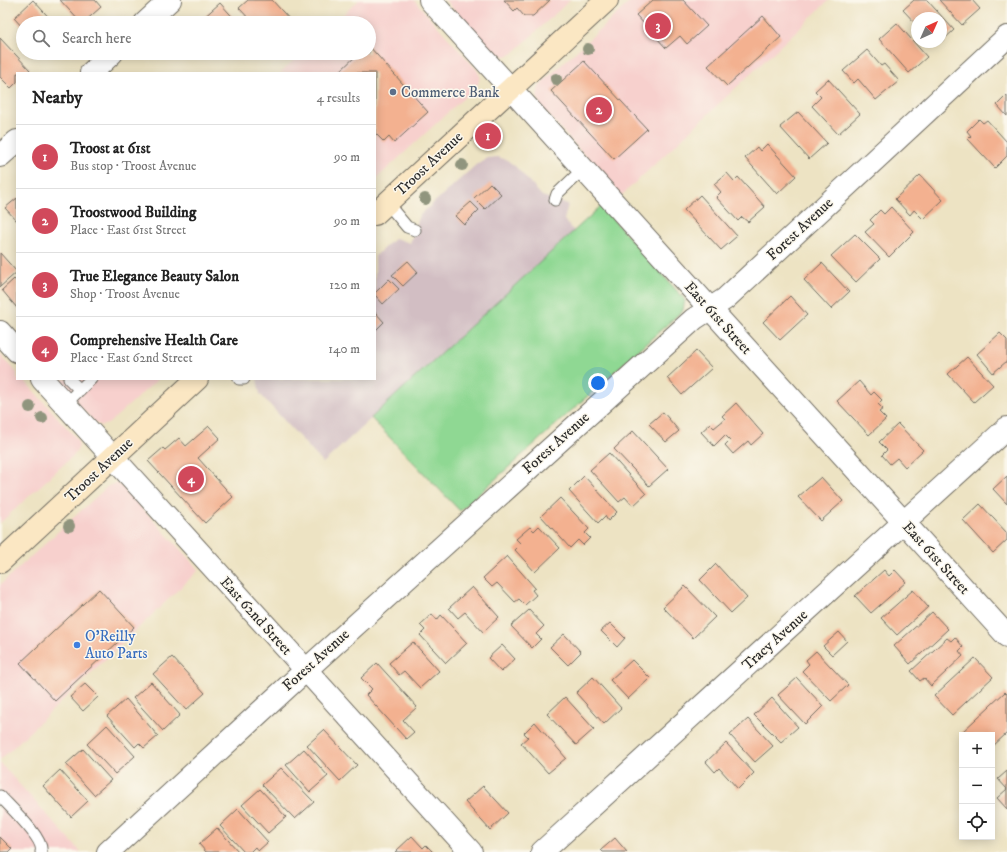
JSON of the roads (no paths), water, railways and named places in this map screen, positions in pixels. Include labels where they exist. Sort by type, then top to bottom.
[{"type":"main road","name":"Troost Avenue","points":[[381,209],[607,0]]},
{"type":"main road","name":"Troost Avenue","points":[[0,562],[196,380]]},
{"type":"street","points":[[153,16],[170,0]]},
{"type":"street","name":"East 61st Street","points":[[430,0],[1007,636]]},
{"type":"street","name":"Forest Avenue","points":[[108,852],[305,670],[694,319],[730,294],[1007,37]]},
{"type":"street","points":[[91,72],[104,60]]},
{"type":"street","points":[[0,156],[16,142]]},
{"type":"street","name":"East 62nd Street","points":[[44,380],[72,397],[113,457],[471,852]]},
{"type":"street","name":"Tracy Avenue","points":[[542,852],[1007,428]]},
{"type":"lane","points":[[555,200],[557,194],[583,170]]},
{"type":"lane","points":[[381,209],[407,227],[415,230]]},
{"type":"lane","points":[[69,380],[72,397]]},
{"type":"lane","points":[[72,397],[90,380]]},
{"type":"lane","points":[[0,796],[38,838],[42,849],[41,852]]},
{"type":"place","name":"True Elegance Beauty Salon","points":[[658,26]]},
{"type":"place","name":"Commerce Bank","points":[[393,92]]},
{"type":"place","name":"Troostwood Building","points":[[599,110]]},
{"type":"place","name":"Troost at 61st","points":[[488,136]]},
{"type":"place","name":"Comprehensive Health Care","points":[[191,479]]},
{"type":"place","name":"O'Reilly Auto Parts","points":[[77,645]]}]
